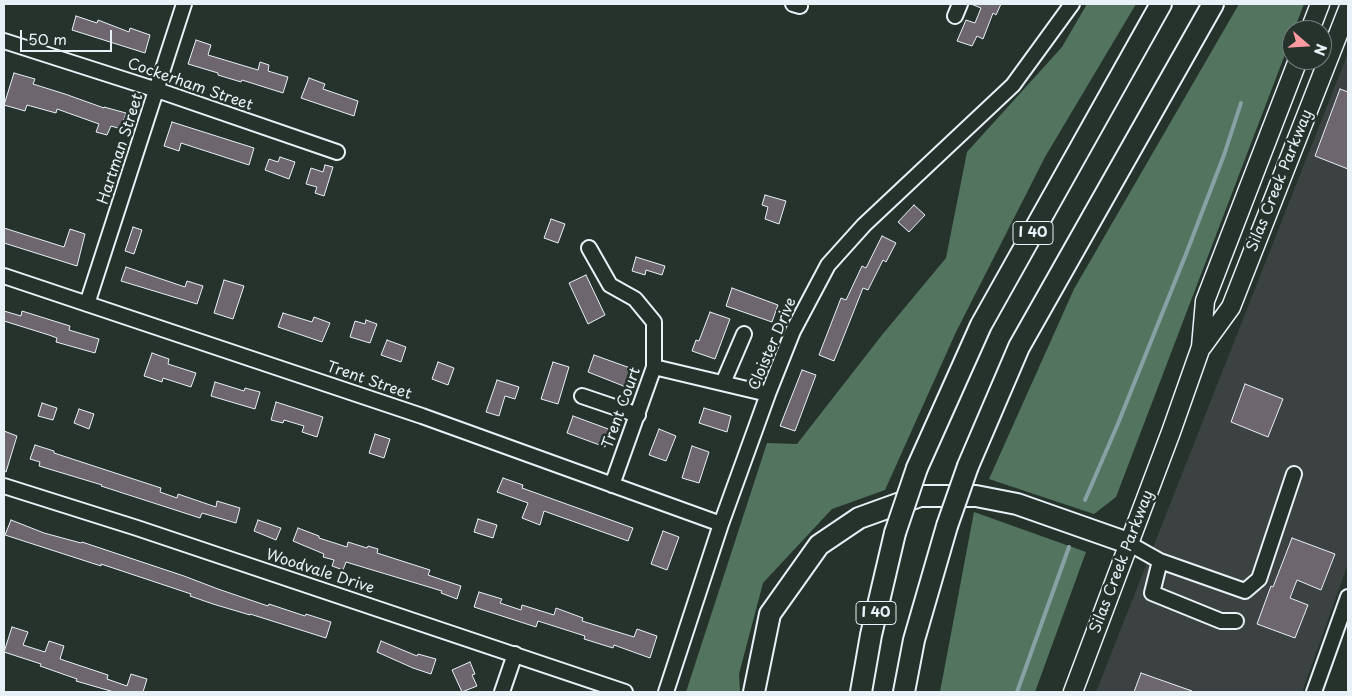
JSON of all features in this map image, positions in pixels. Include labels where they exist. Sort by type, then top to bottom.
[{"type":"highway","name":"I 40","points":[[860,692],[894,533],[917,468],[981,325],[1161,4]]},
{"type":"highway","name":"I 40","points":[[904,692],[914,640],[947,526],[968,466],[1019,347],[1214,4]]},
{"type":"highway","points":[[754,692],[770,614],[819,545],[859,518],[920,496],[976,496],[1017,504],[1128,543]]},
{"type":"main road","points":[[1314,20],[1320,4]]},
{"type":"main road","name":"Silas Creek Parkway","points":[[1201,347],[1231,307],[1348,9]]},
{"type":"main road","name":"Silas Creek Parkway","points":[[1073,692],[1201,347],[1205,301],[1294,70]]},
{"type":"street","name":"Hartman Street","points":[[87,304],[184,4]]},
{"type":"street","name":"Cloister Drive","points":[[666,692],[721,524],[768,394],[793,331],[828,265],[864,225],[1013,85],[1072,4]]},
{"type":"street","name":"Cockerham Street","points":[[4,41],[157,90],[337,152]]},
{"type":"street","name":"Trent Court","points":[[589,248],[610,285],[635,299],[654,322],[659,368],[638,415],[612,484]]},
{"type":"street","name":"Trent Street","points":[[4,276],[422,416],[721,524]]},
{"type":"street","points":[[723,383],[744,334]]},
{"type":"street","points":[[659,368],[768,394]]},
{"type":"street","points":[[582,396],[638,415]]},
{"type":"street","points":[[1128,543],[1160,561],[1245,591],[1258,579],[1294,474]]},
{"type":"street","name":"Woodvale Drive","points":[[4,486],[137,528],[625,692]]},
{"type":"street","points":[[1160,561],[1152,593],[1221,622],[1236,621]]},
{"type":"street","points":[[1314,692],[1348,597]]},
{"type":"street","points":[[502,692],[515,654]]},
{"type":"shaded area","points":[[1348,53],[1348,564],[1302,692],[1096,692]]},
{"type":"green space","points":[[1087,4],[1136,4],[1045,157],[956,332],[885,490],[832,509],[763,583],[739,674],[740,692],[686,692],[767,443],[797,444],[882,335],[946,258],[967,152],[1062,47]]},
{"type":"green space","points":[[1239,4],[1304,4],[1298,20],[1282,20],[1282,62],[1116,497],[1094,514],[989,479],[1074,289]]},
{"type":"green space","points":[[974,512],[1086,552],[1035,692],[940,692]]},
{"type":"building","points":[[971,4],[1001,4],[996,15],[993,13],[983,39],[977,36],[972,46],[957,41],[966,20],[975,23],[981,8]]},
{"type":"building","points":[[76,16],[97,23],[98,20],[129,32],[130,28],[150,35],[145,53],[72,30]]},
{"type":"building","points":[[196,40],[211,45],[208,55],[258,70],[260,62],[269,65],[268,71],[288,77],[283,93],[242,80],[241,82],[218,75],[218,73],[188,64]]},
{"type":"building","points":[[14,73],[35,79],[33,84],[104,108],[126,113],[121,129],[111,126],[107,135],[96,132],[99,124],[57,109],[56,113],[27,105],[25,111],[4,105]]},
{"type":"building","points":[[309,78],[325,84],[323,89],[358,101],[354,116],[301,98]]},
{"type":"building","points":[[1340,89],[1348,92],[1348,169],[1315,156]]},
{"type":"building","points":[[172,122],[254,148],[249,165],[181,143],[179,151],[164,146]]},
{"type":"building","points":[[280,157],[295,162],[289,179],[265,170],[269,159],[278,162]]},
{"type":"building","points":[[325,165],[333,167],[324,196],[315,193],[317,187],[306,184],[311,168],[323,172]]},
{"type":"building","points":[[765,195],[786,201],[779,224],[765,219],[768,207],[762,205]]},
{"type":"building","points":[[914,205],[925,215],[909,232],[898,222]]},
{"type":"building","points":[[551,219],[565,224],[558,243],[544,238]]},
{"type":"building","points":[[133,227],[142,230],[134,254],[125,251]]},
{"type":"building","points":[[4,228],[64,247],[70,229],[85,234],[77,266],[4,243]]},
{"type":"building","points":[[882,236],[896,243],[886,262],[883,260],[868,290],[863,288],[834,361],[819,355],[841,298],[846,300],[862,266],[866,268]]},
{"type":"building","points":[[636,257],[665,266],[662,275],[646,270],[645,275],[632,271]]},
{"type":"building","points":[[126,267],[185,287],[187,281],[203,286],[197,304],[121,281]]},
{"type":"building","points":[[586,275],[605,315],[588,324],[569,283]]},
{"type":"building","points":[[224,280],[244,286],[233,319],[214,313]]},
{"type":"building","points":[[732,288],[778,305],[772,322],[726,306]]},
{"type":"building","points":[[4,311],[21,316],[22,311],[70,326],[69,330],[99,339],[95,353],[56,342],[57,338],[4,321]]},
{"type":"building","points":[[710,312],[730,319],[715,359],[692,351],[696,340],[699,341]]},
{"type":"building","points":[[283,313],[312,322],[314,317],[330,323],[322,342],[278,327]]},
{"type":"building","points":[[366,320],[377,324],[370,343],[350,337],[355,321],[365,324]]},
{"type":"building","points":[[387,340],[406,347],[401,362],[381,355]]},
{"type":"building","points":[[152,353],[169,359],[168,364],[196,373],[191,387],[163,378],[162,382],[144,376]]},
{"type":"building","points":[[594,355],[633,369],[626,387],[588,372]]},
{"type":"building","points":[[438,362],[454,368],[448,385],[432,379]]},
{"type":"building","points":[[553,362],[569,367],[558,404],[541,399]]},
{"type":"building","points":[[802,370],[816,375],[795,431],[780,426]]},
{"type":"building","points":[[497,380],[519,387],[515,399],[505,396],[499,416],[486,412]]},
{"type":"building","points":[[215,382],[244,391],[245,388],[260,392],[255,409],[211,396]]},
{"type":"building","points":[[1245,384],[1283,399],[1268,437],[1231,422]]},
{"type":"building","points":[[276,402],[323,417],[317,437],[302,432],[304,426],[284,420],[283,423],[271,420]]},
{"type":"building","points":[[42,403],[57,408],[53,420],[38,416]]},
{"type":"building","points":[[704,408],[731,416],[727,432],[699,423]]},
{"type":"building","points":[[79,409],[94,414],[89,429],[74,423]]},
{"type":"building","points":[[573,416],[611,430],[605,447],[567,433]]},
{"type":"building","points":[[659,429],[676,436],[666,461],[649,455]]},
{"type":"building","points":[[4,431],[17,436],[6,472],[4,471]]},
{"type":"building","points":[[375,434],[390,439],[384,458],[369,453]]},
{"type":"building","points":[[35,445],[161,488],[160,492],[177,498],[178,494],[216,507],[217,501],[240,508],[236,523],[202,513],[200,518],[39,466],[40,462],[30,459]]},
{"type":"building","points":[[692,446],[709,452],[699,483],[682,478]]},
{"type":"building","points":[[503,478],[523,485],[522,488],[633,528],[628,541],[544,511],[540,525],[522,518],[528,503],[497,492]]},
{"type":"building","points":[[478,519],[497,525],[493,538],[474,532]]},
{"type":"building","points":[[11,520],[44,533],[82,542],[268,606],[269,604],[331,622],[326,638],[213,604],[190,596],[191,594],[101,564],[101,566],[5,535]]},
{"type":"building","points":[[258,520],[281,528],[276,540],[254,531]]},
{"type":"building","points":[[298,528],[319,536],[319,538],[347,547],[348,542],[367,548],[368,546],[378,549],[377,553],[430,570],[428,575],[461,586],[457,599],[441,593],[442,591],[346,562],[343,570],[332,566],[334,560],[323,557],[324,554],[293,541]]},
{"type":"building","points":[[663,531],[679,537],[667,570],[651,564]]},
{"type":"building","points":[[1292,538],[1335,554],[1321,590],[1297,580],[1290,598],[1308,605],[1295,638],[1257,624]]},
{"type":"building","points":[[479,592],[502,599],[500,603],[521,610],[522,605],[554,615],[556,608],[583,618],[582,621],[634,637],[637,629],[657,636],[650,658],[614,645],[613,648],[584,639],[585,636],[538,621],[536,627],[474,607]]},
{"type":"building","points":[[12,627],[28,632],[23,645],[45,652],[49,641],[64,646],[60,659],[108,675],[107,679],[127,686],[131,674],[147,679],[143,692],[114,692],[76,681],[77,679],[40,666],[41,664],[4,652]]},
{"type":"building","points":[[381,641],[417,656],[418,654],[436,659],[431,674],[377,652]]},
{"type":"building","points":[[470,662],[475,674],[472,675],[477,686],[462,692],[452,670]]},
{"type":"building","points":[[1141,673],[1192,691],[1192,692],[1134,692]]},
{"type":"waterway","points":[[1085,500],[1186,254],[1224,155],[1241,103]]},
{"type":"waterway","points":[[1017,692],[1069,547]]}]
